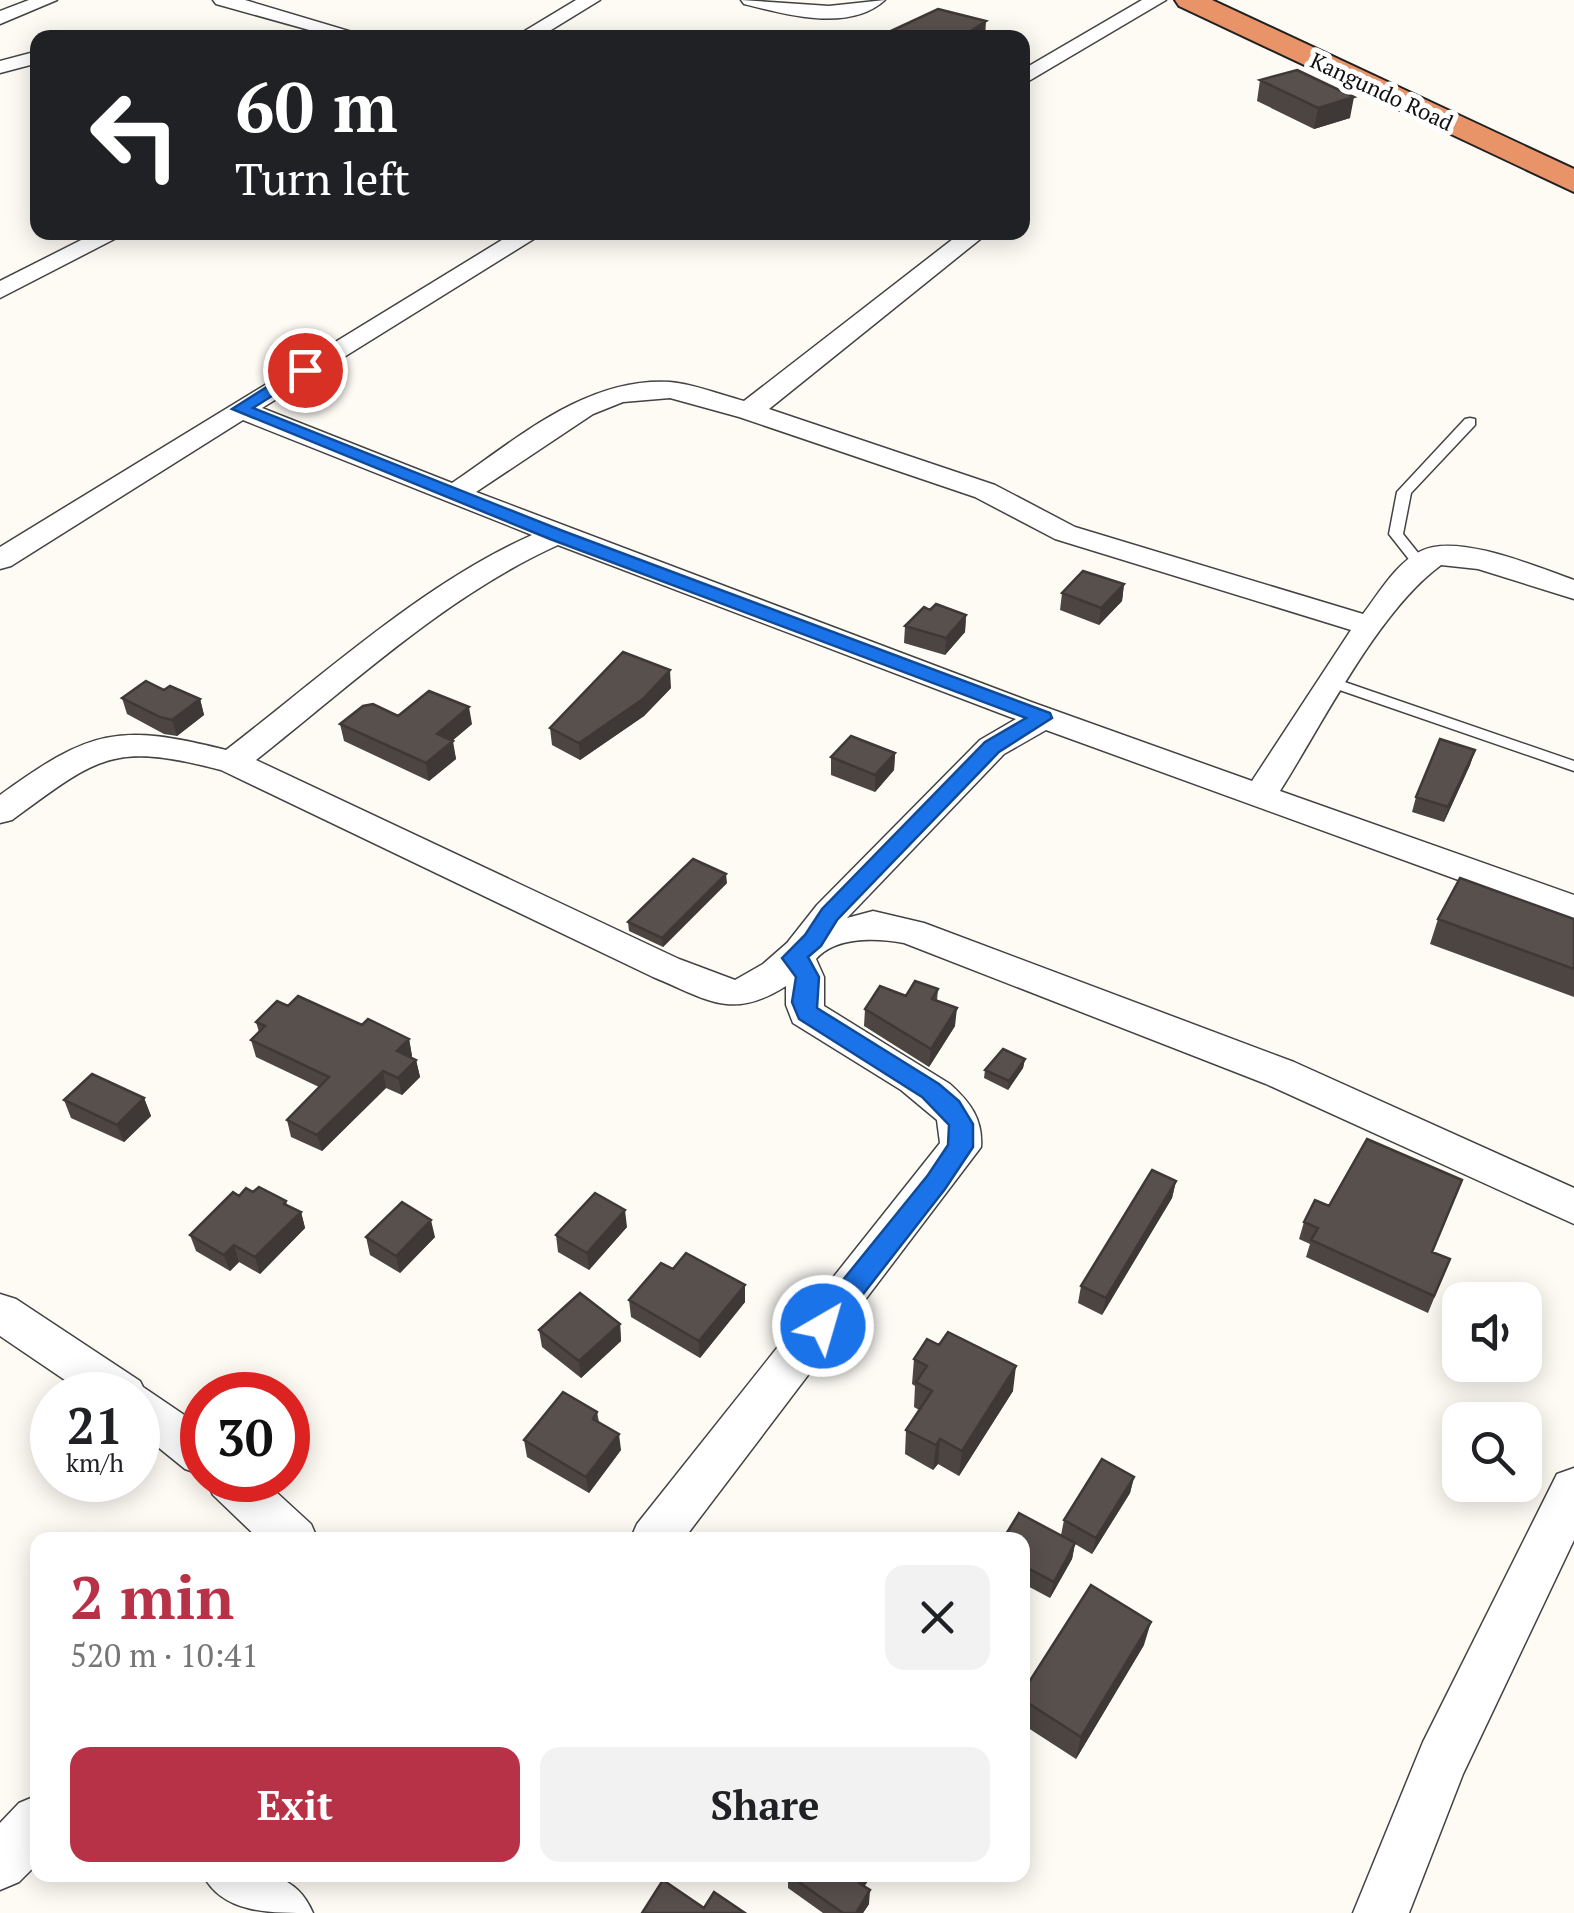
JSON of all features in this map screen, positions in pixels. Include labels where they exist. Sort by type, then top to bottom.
[{"type":"highway","name":"Kangundo Road","points":[[1189,0],[1574,182]]},
{"type":"street","points":[[0,18],[47,0]]},
{"type":"street","points":[[223,0],[333,30]]},
{"type":"street","points":[[537,30],[590,0]]},
{"type":"street","points":[[751,0],[828,14],[859,9],[875,0]]},
{"type":"street","points":[[1030,73],[1119,11],[1156,0]]},
{"type":"street","points":[[0,67],[30,59]]},
{"type":"street","points":[[0,291],[100,240]]},
{"type":"street","points":[[0,560],[520,240]]},
{"type":"street","points":[[749,412],[967,240]]},
{"type":"street","points":[[454,494],[604,398],[671,390],[749,412],[984,491],[1065,533],[1370,626]]},
{"type":"street","points":[[240,409],[556,535],[1042,718],[1574,908]]},
{"type":"street","points":[[232,762],[409,624],[512,555],[556,535]]},
{"type":"street","points":[[1261,794],[1370,626],[1420,564],[1432,557],[1465,558],[1574,590]]},
{"type":"street","points":[[0,812],[49,777],[118,744],[142,743],[232,762],[666,968],[732,994],[765,982],[803,949],[830,914],[992,747],[1042,718]]},
{"type":"street","points":[[803,949],[873,924],[910,932],[1280,1073],[1574,1207]]},
{"type":"street","points":[[660,1532],[960,1147],[961,1124],[930,1090],[807,1013],[803,1002],[807,977],[803,949]]},
{"type":"street","points":[[0,1312],[90,1372]]},
{"type":"street","points":[[160,1421],[180,1437]]},
{"type":"street","points":[[1381,1913],[1442,1761],[1574,1490]]},
{"type":"street","points":[[253,1502],[285,1532]]},
{"type":"street","points":[[0,1863],[30,1831]]},
{"type":"street","points":[[240,1882],[285,1913]]},
{"type":"lane","points":[[1420,564],[1396,534],[1404,492],[1470,422]]},
{"type":"lane","points":[[1333,683],[1574,766]]},
{"type":"building","points":[[938,9],[986,21],[972,30],[893,30]]},
{"type":"building","points":[[1297,70],[1354,97],[1318,108],[1260,80]]},
{"type":"building","points":[[1083,571],[1124,584],[1101,608],[1062,593]]},
{"type":"building","points":[[936,604],[966,615],[946,638],[905,626],[924,607],[930,610]]},
{"type":"building","points":[[623,652],[670,670],[643,699],[579,743],[550,728]]},
{"type":"building","points":[[146,681],[200,699],[172,720],[160,717],[122,698]]},
{"type":"building","points":[[429,691],[469,707],[437,734],[453,741],[426,763],[340,724],[363,706],[373,704],[398,716]]},
{"type":"building","points":[[851,736],[895,753],[875,775],[831,757]]},
{"type":"building","points":[[1440,739],[1475,750],[1448,807],[1416,797]]},
{"type":"building","points":[[693,859],[726,874],[662,938],[628,922]]},
{"type":"building","points":[[1460,878],[1574,919],[1574,969],[1438,919]]},
{"type":"building","points":[[915,981],[938,989],[932,999],[957,1008],[931,1049],[865,1009],[880,986],[906,996]]},
{"type":"building","points":[[298,996],[362,1025],[368,1019],[409,1039],[397,1051],[416,1060],[398,1078],[383,1071],[317,1135],[287,1120],[329,1077],[251,1040],[265,1026],[256,1022],[277,1001],[288,1006]]},
{"type":"building","points":[[1003,1049],[1025,1059],[1009,1081],[985,1070]]},
{"type":"building","points":[[92,1074],[144,1098],[117,1125],[64,1100]]},
{"type":"building","points":[[1367,1139],[1462,1180],[1432,1252],[1450,1259],[1434,1296],[1311,1240],[1318,1228],[1304,1222],[1315,1200],[1329,1206]]},
{"type":"building","points":[[1152,1170],[1176,1181],[1106,1298],[1081,1286]]},
{"type":"building","points":[[259,1187],[301,1212],[255,1257],[234,1245],[224,1255],[190,1235],[233,1192],[239,1196],[246,1188],[253,1192]]},
{"type":"building","points":[[595,1193],[625,1210],[587,1253],[556,1235]]},
{"type":"building","points":[[402,1202],[431,1220],[396,1256],[366,1237]]},
{"type":"building","points":[[686,1253],[745,1285],[699,1341],[629,1300],[661,1263],[673,1269]]},
{"type":"building","points":[[580,1293],[620,1324],[579,1361],[539,1330]]},
{"type":"building","points":[[948,1332],[1016,1366],[962,1451],[940,1439],[936,1445],[906,1430],[932,1391],[916,1382],[927,1366],[914,1359],[927,1339],[939,1345]]},
{"type":"building","points":[[563,1392],[597,1412],[593,1419],[619,1434],[586,1477],[524,1440]]},
{"type":"building","points":[[1102,1459],[1134,1477],[1096,1538],[1064,1520]]},
{"type":"building","points":[[1019,1513],[1075,1543],[1054,1582],[1030,1569],[1030,1532],[1007,1532]]},
{"type":"building","points":[[1091,1585],[1151,1622],[1081,1737],[1030,1704],[1030,1680]]},
{"type":"building","points":[[662,1882],[666,1882],[704,1908],[714,1892],[745,1913],[642,1913]]},
{"type":"building","points":[[799,1882],[860,1882],[870,1890],[856,1913],[843,1913]]},
{"type":"route","points":[[305,370],[240,409],[556,535],[1042,718],[992,747],[830,914],[813,941],[794,958],[804,967],[807,977],[803,1002],[807,1013],[930,1090],[961,1124],[960,1147],[823,1326]]}]
